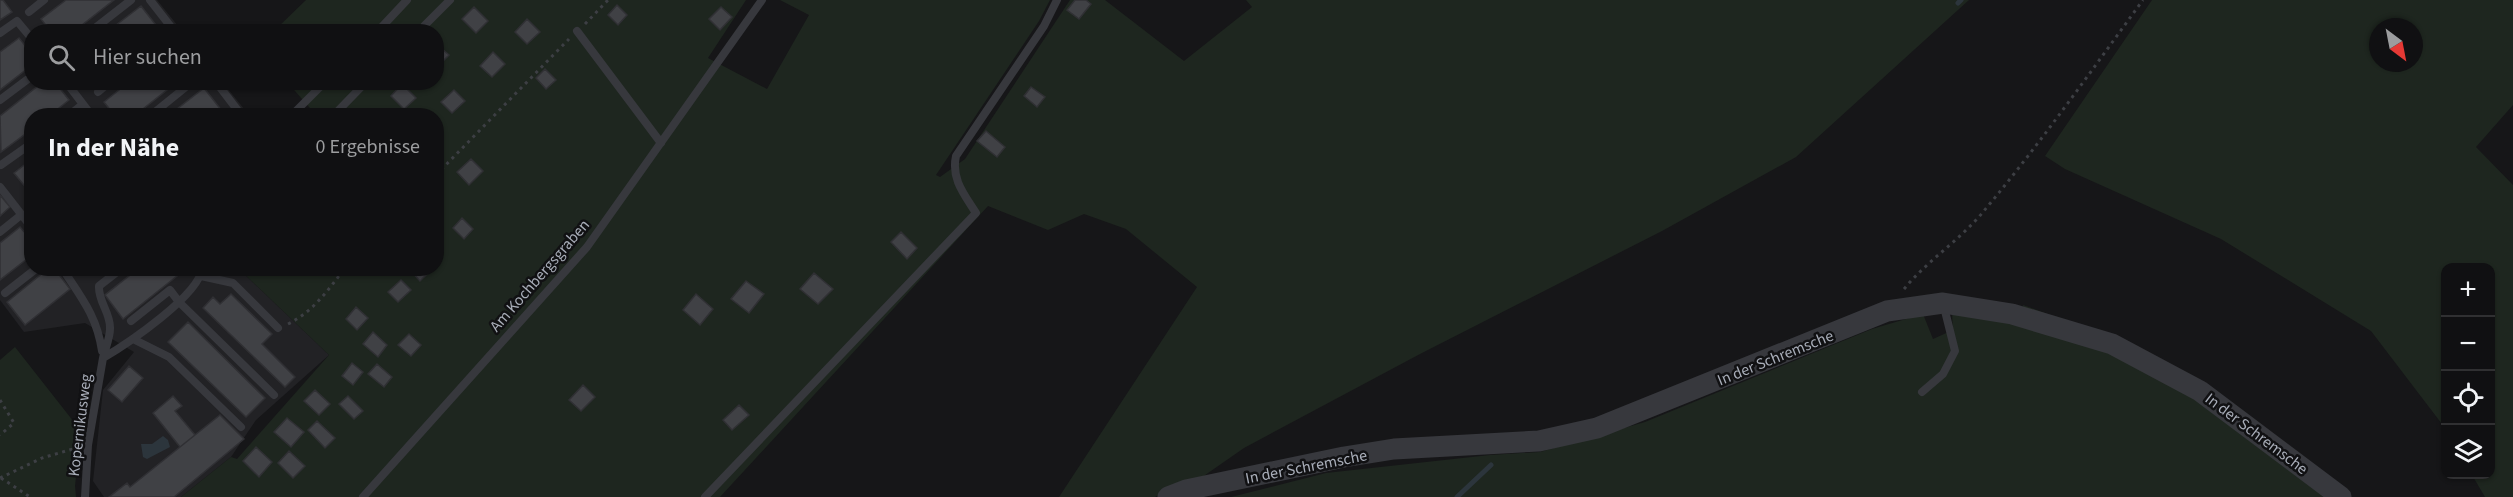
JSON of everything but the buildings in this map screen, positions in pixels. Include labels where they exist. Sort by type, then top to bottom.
[{"type":"street","name":"In der Schremsche","points":[[1168,497],[1186,490],[1374,452],[1539,441],[1597,428],[1887,311],[1943,303],[2012,314],[2112,344],[2200,391],[2341,497]]},
{"type":"lane","points":[[29,12],[44,0]]},
{"type":"lane","points":[[100,24],[131,0]]},
{"type":"lane","points":[[150,0],[169,24]]},
{"type":"lane","points":[[384,24],[407,0]]},
{"type":"lane","points":[[426,24],[450,0]]},
{"type":"lane","name":"Am Kochbergsgraben","points":[[363,497],[587,247],[762,0]]},
{"type":"lane","points":[[705,497],[976,213],[956,180],[954,168],[957,156],[1044,26],[1057,0]]},
{"type":"lane","points":[[0,33],[17,21],[24,29]]},
{"type":"lane","points":[[577,31],[661,143]]},
{"type":"lane","points":[[0,100],[24,82]]},
{"type":"lane","points":[[72,90],[86,108]]},
{"type":"lane","points":[[160,108],[182,90]]},
{"type":"lane","points":[[222,90],[234,108]]},
{"type":"lane","points":[[299,108],[317,90]]},
{"type":"lane","points":[[341,108],[358,90]]},
{"type":"lane","points":[[78,108],[83,104]]},
{"type":"lane","points":[[1,165],[24,149]]},
{"type":"lane","points":[[0,188],[24,219]]},
{"type":"lane","points":[[0,232],[21,215]]},
{"type":"lane","points":[[5,293],[27,276]]},
{"type":"lane","points":[[67,276],[99,329],[103,358]]},
{"type":"lane","points":[[103,358],[111,328],[108,315],[98,296],[99,286],[112,276]]},
{"type":"lane","name":"Kopernikusweg","points":[[85,497],[88,445],[103,358],[133,339],[190,293],[200,276]]},
{"type":"lane","points":[[213,276],[233,283],[278,328]]},
{"type":"lane","points":[[131,321],[170,290],[179,302],[274,394]]},
{"type":"lane","points":[[1922,392],[1944,374],[1955,351],[1943,303]]},
{"type":"lane","points":[[133,339],[169,357],[241,427]]},
{"type":"path","points":[[444,167],[608,0]]},
{"type":"path","points":[[1887,311],[1918,272],[1981,215],[2034,149],[2144,0]]},
{"type":"path","points":[[278,328],[299,318],[319,303],[339,276]]},
{"type":"path","points":[[0,400],[14,423],[0,435]]},
{"type":"path","points":[[0,478],[42,458],[88,445]]},
{"type":"path","points":[[0,478],[30,497]]},
{"type":"shaded area","points":[[0,0],[157,0],[176,24],[24,24],[24,90],[229,90],[243,108],[24,108],[24,276],[246,276],[329,355],[256,420],[231,457],[181,497],[104,497],[93,481],[103,390],[134,352],[85,323],[24,332],[0,300]]},
{"type":"shaded area","points":[[306,0],[746,0],[708,58],[767,89],[809,15],[780,0],[1050,0],[1039,21],[936,175],[940,177],[965,159],[1070,0],[1105,0],[1184,61],[1252,7],[1246,0],[1969,0],[1796,157],[1662,231],[1420,354],[1244,448],[1198,480],[1173,487],[1155,497],[1059,497],[1197,287],[1126,229],[1084,214],[1048,230],[988,206],[720,497],[181,497],[231,457],[237,459],[329,355],[246,276],[444,276],[444,108],[310,108],[294,90],[444,90],[444,24],[281,24]]},
{"type":"shaded area","points":[[2152,0],[2513,0],[2513,105],[2476,147],[2513,185],[2513,497],[2485,497],[2474,479],[2495,479],[2495,263],[2441,263],[2441,423],[2371,331],[2221,239],[2065,169],[2045,156]]},
{"type":"shaded area","points":[[2023,305],[2126,343],[2350,497],[1231,497],[1326,473],[1490,455],[1540,452],[1645,422],[1872,329],[1923,314],[1933,339],[1953,330],[1952,313],[2026,325]]},
{"type":"shaded area","points":[[15,347],[81,431],[75,486],[76,497],[0,497],[0,360]]},
{"type":"shaded area","points":[[163,436],[168,440],[170,447],[147,459],[143,457],[141,444],[152,444]]},
{"type":"waterway","points":[[1958,3],[1961,0]]},
{"type":"waterway","points":[[1457,497],[1491,465]]}]
